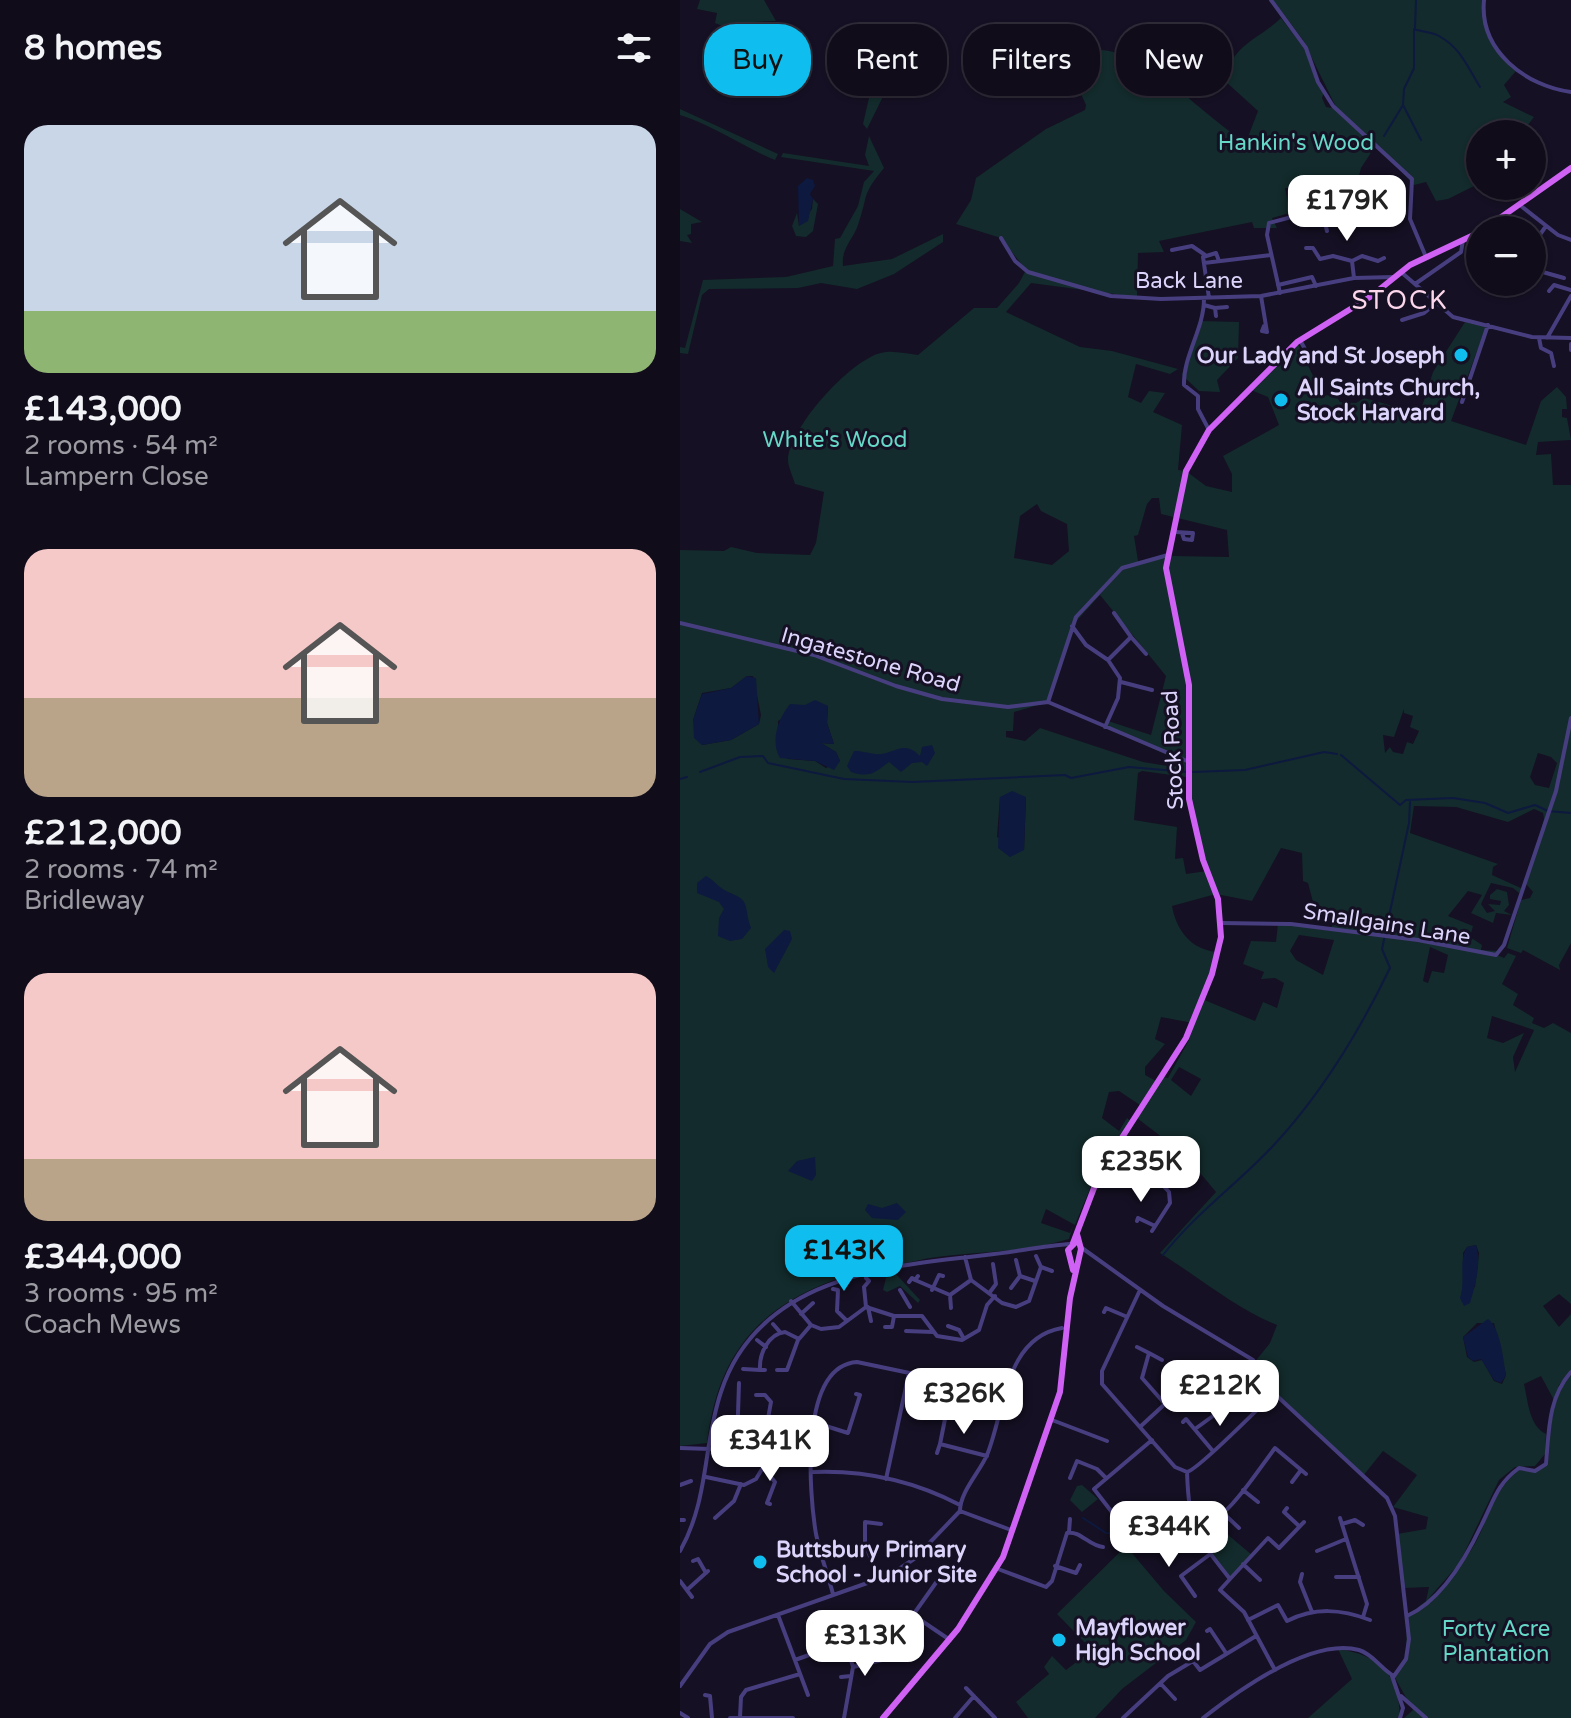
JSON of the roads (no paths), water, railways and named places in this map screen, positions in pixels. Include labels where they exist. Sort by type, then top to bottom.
[{"type":"main road","name":"Stock Road","points":[[1505,216],[1571,168]]},
{"type":"main road","name":"Stock Road","points":[[883,1718],[950,1640],[998,1569],[1052,1420],[1063,1376],[1077,1230],[1094,1188],[1186,1038],[1212,974],[1221,923],[1218,899],[1203,860],[1189,799],[1189,685],[1168,591],[1168,555],[1178,533],[1186,471],[1209,430],[1300,340],[1401,272],[1466,238]]},
{"type":"street","points":[[1271,0],[1306,48],[1318,82],[1333,106],[1414,182],[1410,219],[1436,267]]},
{"type":"street","points":[[1484,0],[1486,21],[1508,66],[1542,85],[1571,92]]},
{"type":"street","points":[[1280,293],[1267,235],[1269,223],[1348,202],[1366,183]]},
{"type":"street","points":[[1302,193],[1305,212]]},
{"type":"street","points":[[1521,206],[1534,216]]},
{"type":"street","points":[[1322,209],[1327,231]]},
{"type":"street","points":[[1546,226],[1571,240]]},
{"type":"street","name":"Back Lane","points":[[1001,238],[1015,261],[1036,274],[1111,296],[1261,296],[1354,278],[1386,275],[1407,278]]},
{"type":"street","points":[[1415,284],[1461,252],[1463,240]]},
{"type":"street","points":[[1177,241],[1179,249]]},
{"type":"street","points":[[1313,241],[1313,248],[1320,259],[1333,256],[1352,261],[1362,256],[1381,262]]},
{"type":"street","points":[[1172,250],[1192,246],[1205,255],[1216,253],[1219,261]]},
{"type":"street","points":[[1306,248],[1313,248]]},
{"type":"street","points":[[1205,255],[1206,298],[1198,338],[1184,375],[1184,385],[1198,396],[1198,409],[1206,418],[1209,430]]},
{"type":"street","points":[[1204,263],[1271,255]]},
{"type":"street","points":[[1352,261],[1354,278]]},
{"type":"street","points":[[1401,272],[1453,317],[1570,343]]},
{"type":"street","points":[[1546,273],[1564,278]]},
{"type":"street","points":[[1278,285],[1312,277],[1316,286]]},
{"type":"street","points":[[1547,338],[1571,293],[1554,285],[1549,291]]},
{"type":"street","points":[[1261,296],[1264,326]]},
{"type":"street","points":[[1402,320],[1424,313],[1435,304]]},
{"type":"street","points":[[1204,305],[1227,307]]},
{"type":"street","points":[[1215,308],[1216,316]]},
{"type":"street","points":[[1462,402],[1488,325]]},
{"type":"street","points":[[1539,338],[1541,348],[1551,353],[1554,366]]},
{"type":"street","points":[[1300,340],[1312,362]]},
{"type":"street","points":[[1168,555],[1122,568],[1072,626],[1048,702],[1187,761]]},
{"type":"street","points":[[1114,613],[1146,654]]},
{"type":"street","name":"Ingatestone Road","points":[[680,623],[812,655],[942,699],[1008,707],[1048,702]]},
{"type":"street","points":[[1072,626],[1086,645],[1108,660],[1121,682],[1152,690]]},
{"type":"street","points":[[1108,660],[1131,637]]},
{"type":"street","points":[[1105,727],[1121,682]]},
{"type":"street","name":"Smallgains Lane","points":[[1221,923],[1291,924],[1496,955],[1504,945],[1550,809],[1570,722]]},
{"type":"street","points":[[1118,1146],[1138,1158],[1169,1192],[1170,1203],[1154,1228],[1138,1218]]},
{"type":"street","points":[[680,1551],[697,1516],[720,1394],[734,1362],[759,1328],[791,1301],[858,1275],[1053,1245],[1091,1252],[1140,1290],[1253,1360],[1274,1393],[1387,1498],[1395,1516],[1407,1616],[1408,1654],[1393,1676]]},
{"type":"street","points":[[1036,1256],[1041,1267],[1052,1271]]},
{"type":"street","points":[[965,1257],[971,1280],[1005,1304],[1021,1306],[1029,1301],[1041,1267]]},
{"type":"street","points":[[1016,1260],[1020,1276]]},
{"type":"street","points":[[867,1307],[894,1316],[922,1316],[940,1337],[964,1340],[979,1330],[996,1284],[993,1264]]},
{"type":"street","points":[[995,1272],[1002,1271]]},
{"type":"street","points":[[932,1290],[941,1274]]},
{"type":"street","points":[[1020,1276],[1035,1281]]},
{"type":"street","points":[[1011,1288],[1020,1276]]},
{"type":"street","points":[[909,1282],[916,1278],[932,1290],[950,1295]]},
{"type":"street","points":[[870,1279],[864,1290],[871,1321]]},
{"type":"street","points":[[950,1295],[971,1280]]},
{"type":"street","points":[[837,1288],[836,1307],[847,1321]]},
{"type":"street","points":[[900,1290],[910,1307]]},
{"type":"street","points":[[1140,1290],[1125,1316],[1102,1371],[1102,1391],[1141,1426],[1175,1467],[1187,1472],[1197,1469],[1212,1450],[1274,1393]]},
{"type":"street","points":[[950,1295],[951,1308]]},
{"type":"street","points":[[791,1301],[811,1325],[835,1328],[867,1307]]},
{"type":"street","points":[[801,1314],[813,1303]]},
{"type":"street","points":[[1106,1308],[1125,1316]]},
{"type":"street","points":[[885,1327],[894,1328],[894,1316]]},
{"type":"street","points":[[773,1324],[780,1332],[798,1340]]},
{"type":"street","points":[[777,1370],[789,1371],[798,1340],[811,1325]]},
{"type":"street","points":[[948,1326],[959,1330],[964,1340]]},
{"type":"street","points":[[680,1686],[719,1637],[880,1579],[914,1559],[960,1508],[987,1456],[1005,1393],[1030,1343],[1047,1332],[1062,1328]]},
{"type":"street","points":[[906,1331],[933,1332]]},
{"type":"street","points":[[743,1369],[763,1370],[760,1360],[766,1347],[780,1332]]},
{"type":"street","points":[[757,1340],[766,1347]]},
{"type":"street","points":[[1137,1347],[1162,1360]]},
{"type":"street","points":[[1149,1353],[1142,1378],[1165,1404]]},
{"type":"street","points":[[833,1594],[816,1532],[813,1472],[813,1422],[828,1377],[842,1365],[857,1362],[1005,1393]]},
{"type":"street","points":[[1182,1367],[1187,1372],[1194,1372]]},
{"type":"street","points":[[1141,1426],[1177,1397],[1187,1372]]},
{"type":"street","points":[[1407,1616],[1444,1583],[1467,1554],[1497,1487],[1519,1468],[1535,1471],[1546,1464],[1553,1407],[1560,1386],[1571,1372]]},
{"type":"street","points":[[886,1479],[909,1373]]},
{"type":"street","points":[[1195,1429],[1230,1406],[1213,1391],[1223,1382]]},
{"type":"street","points":[[739,1383],[737,1444],[750,1451],[768,1449]]},
{"type":"street","points":[[706,1477],[741,1484],[753,1482],[764,1469],[770,1399],[756,1395]]},
{"type":"street","points":[[813,1422],[848,1433],[860,1395]]},
{"type":"street","points":[[732,1408],[739,1409]]},
{"type":"street","points":[[937,1453],[946,1414]]},
{"type":"street","points":[[1186,1419],[1212,1450]]},
{"type":"street","points":[[1052,1420],[1107,1441]]},
{"type":"street","points":[[1101,1438],[1103,1431]]},
{"type":"street","points":[[1122,1526],[1095,1493],[1096,1486],[1152,1440]]},
{"type":"street","points":[[940,1444],[987,1456]]},
{"type":"street","points":[[1195,1532],[1211,1524],[1243,1490],[1272,1446],[1304,1472],[1292,1482]]},
{"type":"street","points":[[680,1448],[710,1449]]},
{"type":"street","points":[[1070,1458],[1097,1469],[1106,1478]]},
{"type":"street","points":[[1070,1478],[1077,1461]]},
{"type":"street","points":[[764,1469],[775,1482],[765,1509]]},
{"type":"street","points":[[813,1472],[844,1471],[931,1488],[960,1508],[1011,1530]]},
{"type":"street","points":[[1187,1472],[1190,1518],[1195,1532],[1209,1555],[1230,1579]]},
{"type":"street","points":[[680,1485],[691,1481]]},
{"type":"street","points":[[715,1518],[736,1498],[741,1484]]},
{"type":"street","points":[[1243,1490],[1258,1502]]},
{"type":"street","points":[[1276,1671],[1241,1608],[1218,1592],[1266,1536],[1280,1550],[1302,1524],[1284,1511]]},
{"type":"street","points":[[1222,1512],[1239,1528]]},
{"type":"street","points":[[1159,1534],[1172,1523],[1190,1518]]},
{"type":"street","points":[[998,1569],[1043,1587],[1052,1581],[1069,1532],[1070,1519]]},
{"type":"street","points":[[1112,1525],[1118,1520]]},
{"type":"street","points":[[1363,1525],[1355,1520],[1341,1521],[1367,1604],[1363,1617]]},
{"type":"street","points":[[880,1579],[865,1545],[863,1522],[881,1524]]},
{"type":"street","points":[[1069,1532],[1099,1548]]},
{"type":"street","points":[[1317,1551],[1346,1539]]},
{"type":"street","points":[[1195,1596],[1181,1576],[1209,1555]]},
{"type":"street","points":[[688,1589],[707,1572],[698,1559],[693,1561]]},
{"type":"street","points":[[1243,1564],[1259,1576]]},
{"type":"street","points":[[1055,1566],[1076,1573],[1080,1565]]},
{"type":"street","points":[[1300,1575],[1312,1612]]},
{"type":"street","points":[[913,1615],[940,1577]]},
{"type":"street","points":[[1336,1577],[1359,1577]]},
{"type":"street","points":[[680,1581],[692,1597]]},
{"type":"street","points":[[1276,1598],[1288,1623],[1312,1612],[1335,1610],[1370,1620]]},
{"type":"street","points":[[1248,1620],[1278,1605]]},
{"type":"street","points":[[778,1614],[808,1695]]},
{"type":"street","points":[[795,1660],[876,1631],[899,1615],[913,1615],[950,1640]]},
{"type":"street","points":[[1211,1629],[1226,1653]]},
{"type":"street","points":[[1188,1651],[1202,1673],[1226,1653],[1256,1636]]},
{"type":"street","points":[[844,1718],[853,1667],[845,1642]]},
{"type":"street","points":[[1203,1718],[1304,1656],[1338,1649],[1365,1653],[1393,1676],[1403,1708],[1400,1718]]},
{"type":"street","points":[[853,1667],[882,1660]]},
{"type":"street","points":[[1123,1718],[1193,1661]]},
{"type":"street","points":[[740,1717],[741,1697],[746,1690],[800,1674]]},
{"type":"street","points":[[841,1677],[851,1676]]},
{"type":"street","points":[[1161,1684],[1172,1697]]},
{"type":"street","points":[[966,1688],[989,1708],[995,1718]]},
{"type":"street","points":[[1399,1694],[1426,1718]]},
{"type":"street","points":[[705,1695],[710,1696],[712,1718]]},
{"type":"street","points":[[955,1718],[974,1695]]},
{"type":"street","points":[[680,1713],[688,1718]]},
{"type":"street","points":[[730,1718],[793,1718]]},
{"type":"water","points":[[807,178],[813,180],[815,186],[810,194],[813,199],[808,221],[799,226],[798,186]]},
{"type":"water","points":[[747,676],[756,678],[759,724],[731,740],[702,745],[694,738],[693,720],[702,694],[731,688]]},
{"type":"water","points":[[815,700],[828,706],[827,723],[834,744],[821,743],[836,752],[840,761],[834,770],[815,761],[780,758],[777,751],[777,730],[790,704],[805,705]]},
{"type":"water","points":[[932,745],[935,753],[927,766],[922,762],[912,763],[901,772],[889,762],[875,772],[863,775],[851,772],[847,766],[854,751],[881,754],[908,748],[920,756],[922,747]]},
{"type":"water","points":[[1012,791],[1026,797],[1024,850],[1010,857],[998,848],[1000,797]]},
{"type":"water","points":[[706,876],[722,889],[741,898],[746,905],[751,928],[742,939],[730,941],[718,936],[719,918],[724,909],[719,902],[697,893],[697,883]]},
{"type":"water","points":[[784,930],[790,931],[792,939],[774,973],[768,967],[765,949]]},
{"type":"water","points":[[815,1157],[816,1175],[812,1181],[788,1171],[797,1161]]},
{"type":"water","points":[[897,1203],[906,1212],[898,1220],[872,1218],[865,1210],[868,1204],[882,1208]]},
{"type":"water","points":[[1476,1245],[1476,1282],[1470,1303],[1464,1306],[1460,1298],[1464,1253],[1467,1247]]},
{"type":"water","points":[[1488,1319],[1499,1337],[1506,1375],[1501,1383],[1494,1380],[1481,1359],[1473,1361],[1468,1357],[1463,1337]]},
{"type":"waterway","points":[[1415,28],[1416,0]]},
{"type":"waterway","points":[[1403,105],[1404,89],[1414,68],[1414,29],[1436,35],[1453,46],[1480,87]]},
{"type":"waterway","points":[[1384,136],[1403,105],[1421,140]]},
{"type":"waterway","points":[[1193,772],[1245,770],[1324,752],[1337,754]]},
{"type":"waterway","points":[[1341,755],[1400,805],[1406,800],[1453,798],[1485,803],[1508,813],[1535,805],[1548,811],[1571,813]]},
{"type":"waterway","points":[[700,772],[740,757],[763,756],[768,763],[844,779],[912,782],[1065,775],[1071,778],[1129,767],[1187,772]]},
{"type":"waterway","points":[[680,779],[687,777]]},
{"type":"waterway","points":[[1163,1255],[1188,1226],[1290,1127],[1322,1085],[1365,1016],[1390,968],[1382,949],[1409,823],[1410,802]]},
{"type":"waterway","points":[[1083,1518],[1106,1533],[1134,1534]]},
{"type":"place","name":"Our Lady and St Joseph","points":[[1461,355]]},
{"type":"place","name":"All Saints Church, Stock Harvard","points":[[1281,400]]},
{"type":"place","name":"Buttsbury Primary School - Junior Site","points":[[760,1562]]},
{"type":"place","name":"Mayflower High School","points":[[1059,1640]]},
{"type":"district","name":"STOCK","points":[[1400,300]]},
{"type":"park label","name":"Hankin's Wood","points":[[1296,142]]},
{"type":"park label","name":"White's Wood","points":[[835,439]]},
{"type":"park label","name":"Forty Acre Plantation","points":[[1496,1640]]}]
